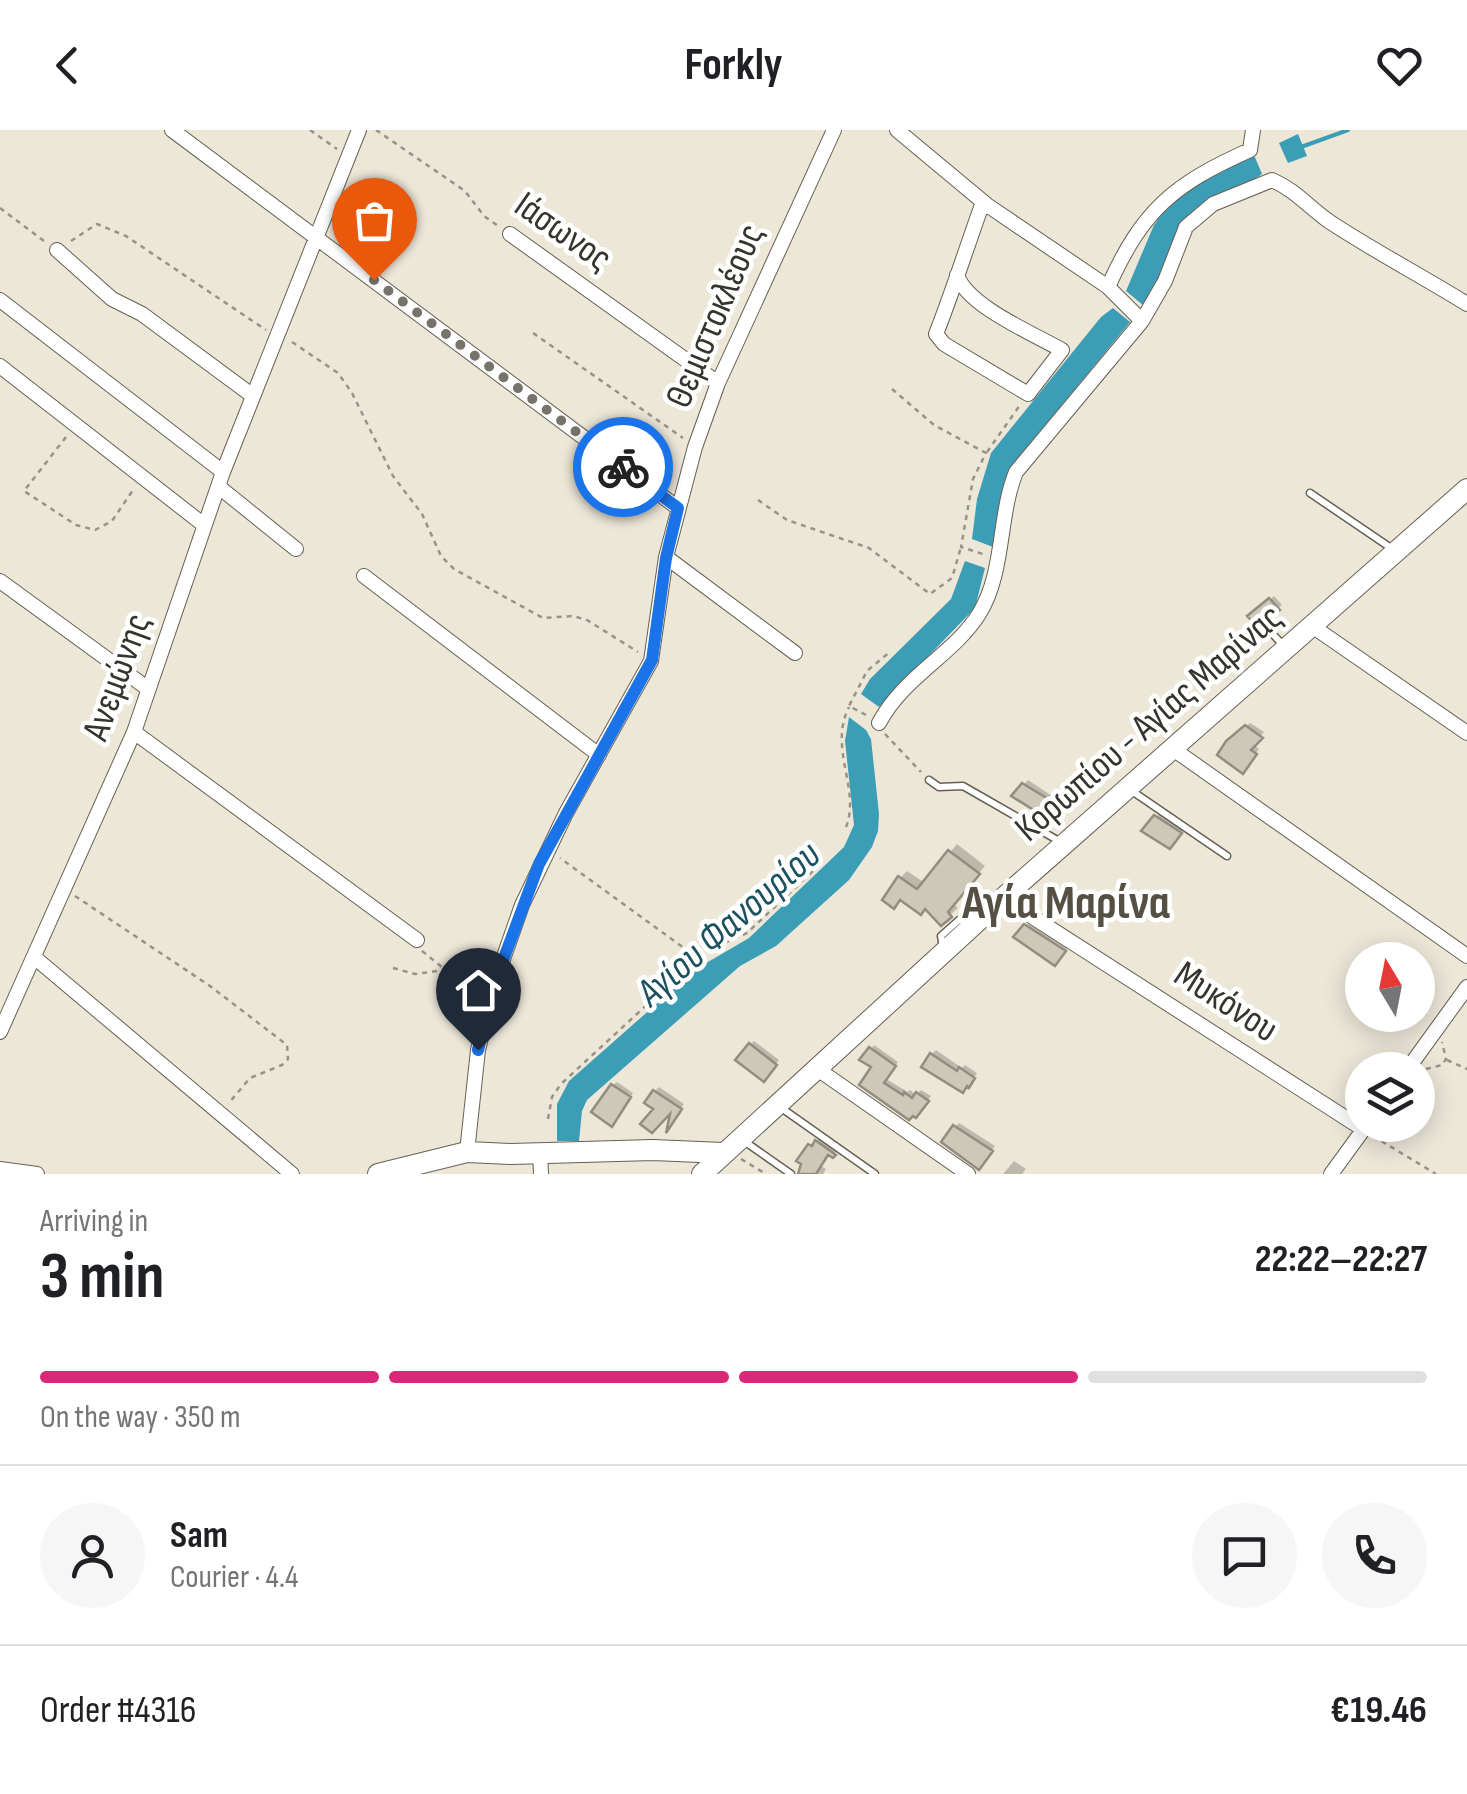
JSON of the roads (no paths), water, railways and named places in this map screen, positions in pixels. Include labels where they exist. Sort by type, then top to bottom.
[{"type":"main road","name":"Κορωπίου - Αγίας Μαρίνας","points":[[702,1174],[1003,898],[1467,490]]},
{"type":"main road","points":[[378,1174],[467,1152],[540,1164],[653,1150],[731,1146]]},
{"type":"street","points":[[172,130],[678,508]]},
{"type":"street","name":"Ανεμώνης","points":[[0,1032],[134,732],[204,525],[359,130]]},
{"type":"street","name":"Θεμιστοκλέους","points":[[467,1152],[478,1050],[494,985],[522,905],[547,848],[652,660],[666,558],[695,447],[718,383],[834,130]]},
{"type":"street","points":[[897,130],[983,202],[1108,288],[1139,318]]},
{"type":"street","points":[[1108,288],[1118,265],[1172,192],[1198,174],[1250,150],[1253,130]]},
{"type":"street","points":[[879,723],[890,702],[968,629],[980,612],[997,558],[1016,472],[1139,318],[1164,281],[1186,227],[1213,204],[1272,180],[1294,190],[1349,234],[1467,304]]},
{"type":"street","points":[[957,275],[960,286],[981,304],[1062,350],[1028,394],[936,334],[957,275],[983,202]]},
{"type":"street","name":"Ιάσωνος","points":[[510,234],[718,383]]},
{"type":"street","points":[[57,250],[112,299],[142,314],[253,396]]},
{"type":"street","points":[[0,300],[221,480],[296,550]]},
{"type":"street","points":[[0,366],[204,525]]},
{"type":"street","points":[[666,558],[794,653]]},
{"type":"street","points":[[364,576],[599,755]]},
{"type":"street","points":[[0,581],[147,688]]},
{"type":"street","points":[[1312,626],[1467,732]]},
{"type":"street","points":[[134,732],[416,940]]},
{"type":"street","points":[[1173,749],[1467,956]]},
{"type":"street","name":"Μυκόνου","points":[[1003,898],[1345,1115]]},
{"type":"street","points":[[34,957],[292,1174]]},
{"type":"street","points":[[1420,1052],[1467,988]]},
{"type":"street","points":[[816,1068],[968,1174]]},
{"type":"street","points":[[1331,1174],[1353,1142]]},
{"type":"street","points":[[0,1169],[37,1174]]},
{"type":"lane","points":[[1310,492],[1396,552]]},
{"type":"lane","points":[[1267,628],[1286,649]]},
{"type":"lane","points":[[929,780],[939,787],[963,786],[1065,844]]},
{"type":"lane","points":[[1128,788],[1227,856]]},
{"type":"lane","points":[[775,1104],[875,1174]]},
{"type":"lane","points":[[731,1146],[791,1174]]},
{"type":"water","points":[[1298,134],[1307,156],[1288,163],[1279,143]]},
{"type":"water","points":[[1254,155],[1262,174],[1177,235],[1144,306],[1126,291],[1154,225],[1180,189]]},
{"type":"water","points":[[1113,308],[1130,322],[1022,454],[993,547],[972,539],[977,499],[991,453],[1101,317]]},
{"type":"water","points":[[965,561],[985,568],[975,608],[879,707],[861,694],[870,679],[951,599]]},
{"type":"water","points":[[849,717],[871,739],[879,814],[872,847],[849,880],[776,946],[740,966],[587,1100],[579,1141],[557,1141],[557,1104],[569,1081],[696,969],[749,938],[844,847],[854,825],[845,741]]},
{"type":"waterway","name":"Αγίου Φανουρίου","points":[[1301,147],[1348,130]]},
{"type":"district","name":"Αγία Μαρίνα","points":[[1066,903]]}]
